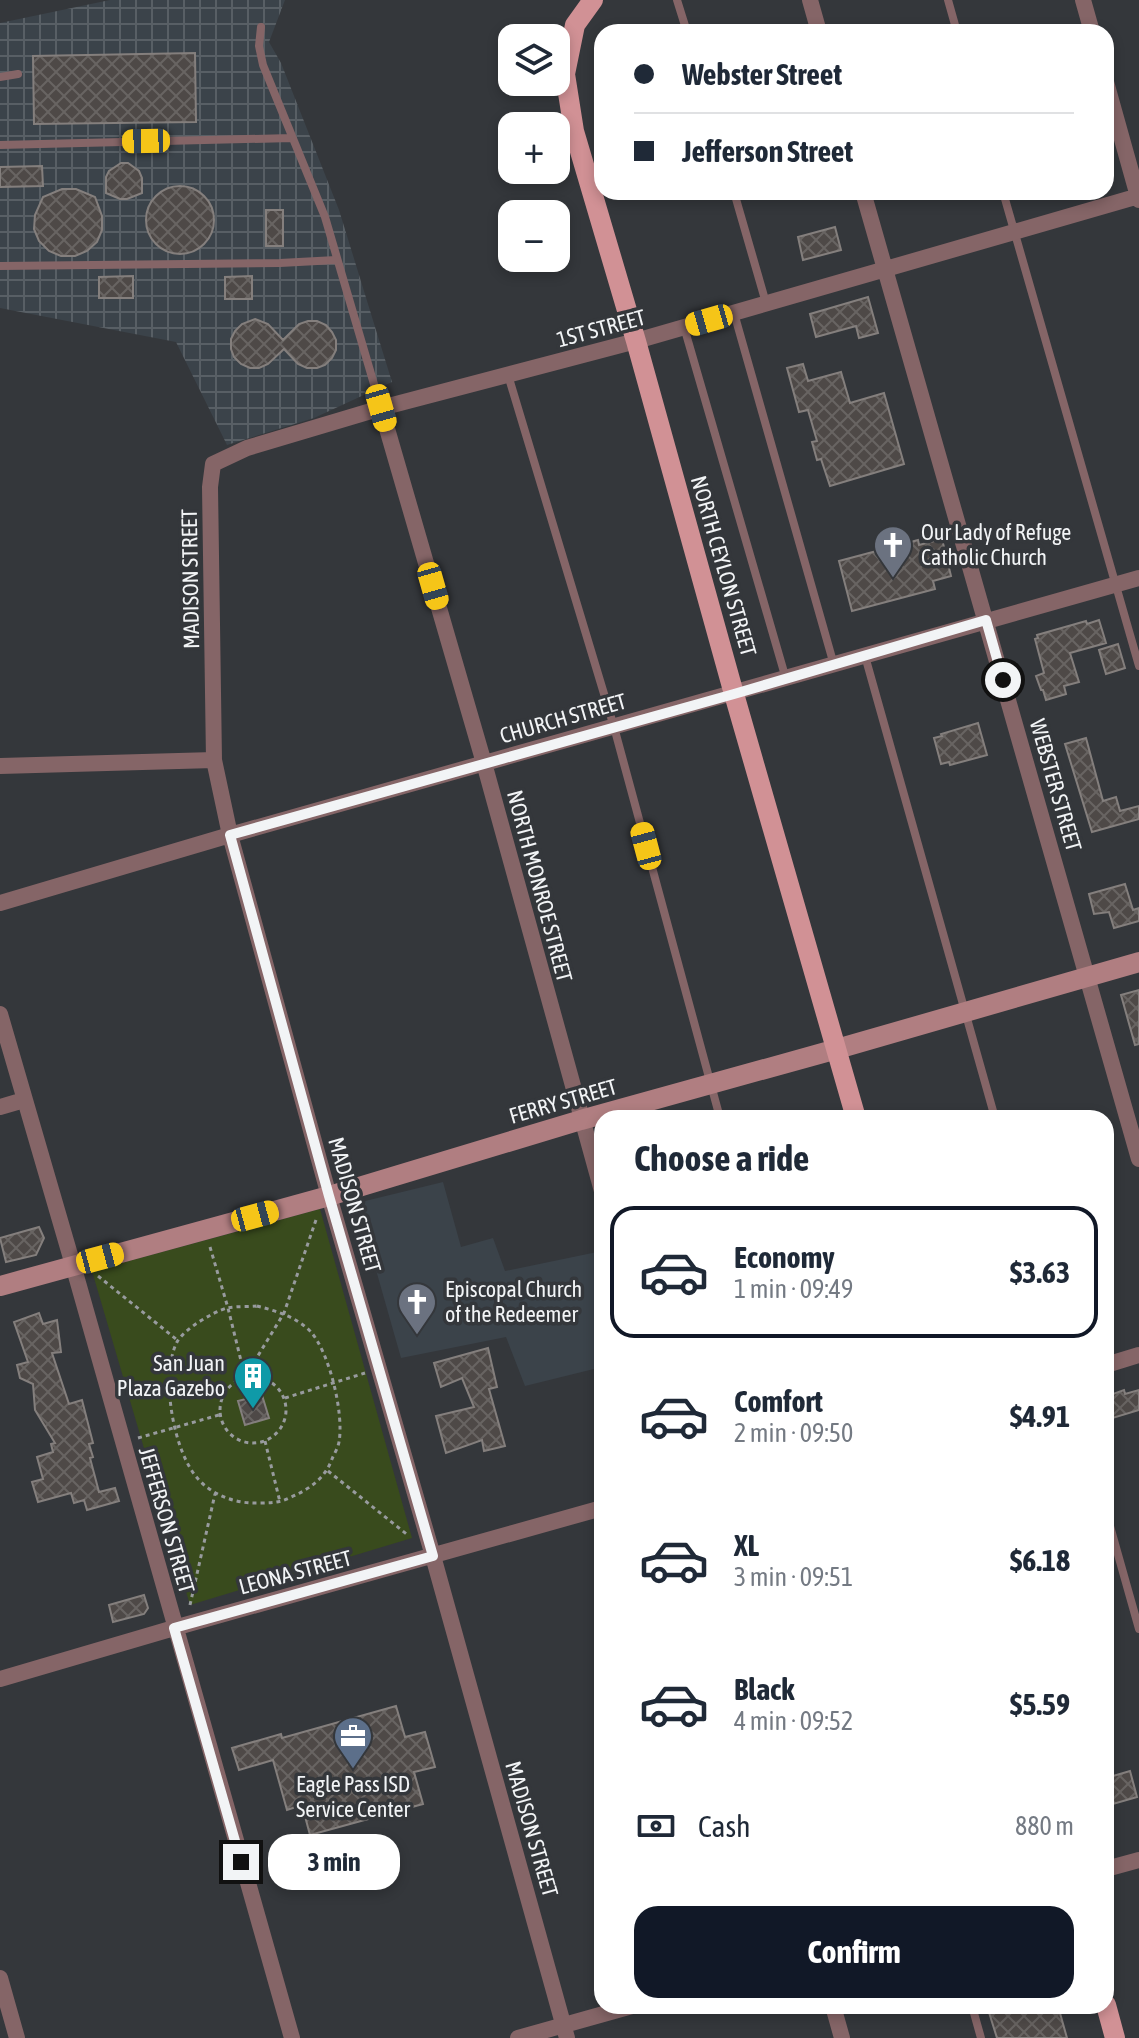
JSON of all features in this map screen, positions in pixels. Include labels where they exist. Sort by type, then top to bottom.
[{"type":"main road","name":"NORTH CEYLON STREET","points":[[593,0],[575,25],[565,74],[574,131],[594,199]]},
{"type":"main road","name":"NORTH CEYLON STREET","points":[[594,200],[854,1110]]},
{"type":"main road","points":[[1108,2014],[1115,2038]]},
{"type":"street","points":[[810,0],[817,24]]},
{"type":"street","points":[[1083,0],[1090,24]]},
{"type":"street","points":[[1114,110],[1139,197]]},
{"type":"street","name":"1ST STREET","points":[[213,464],[247,448],[381,408],[636,341],[1139,197]]},
{"type":"street","name":"WEBSTER STREET","points":[[865,200],[1139,1159]]},
{"type":"street","name":"NORTH MONROE STREET","points":[[381,408],[484,763],[594,1164]]},
{"type":"street","name":"MADISON STREET","points":[[213,464],[210,487],[214,760],[230,835],[324,1202],[379,1369],[565,2032]]},
{"type":"street","name":"CHURCH STREET","points":[[0,903],[1139,578]]},
{"type":"street","points":[[0,766],[214,760]]},
{"type":"street","name":"FERRY STREET","points":[[617,1110],[1139,962]]},
{"type":"street","name":"JEFFERSON STREET","points":[[0,1014],[24,1100],[82,1268],[122,1442],[292,2038]]},
{"type":"street","points":[[0,1107],[24,1100]]},
{"type":"street","name":"FERRY STREET","points":[[0,1286],[82,1268],[205,1229],[324,1202],[594,1116]]},
{"type":"street","points":[[1114,1363],[1139,1355]]},
{"type":"street","name":"LEONA STREET","points":[[0,1679],[594,1510]]},
{"type":"street","points":[[1114,1867],[1139,1860]]},
{"type":"street","points":[[0,1978],[17,2038]]},
{"type":"street","points":[[518,2038],[565,2032],[611,2014]]},
{"type":"street","points":[[835,2014],[842,2038]]},
{"type":"lane","points":[[677,0],[684,24]]},
{"type":"lane","points":[[948,0],[955,24]]},
{"type":"lane","points":[[261,27],[259,46],[263,65],[325,217],[381,408]]},
{"type":"lane","points":[[0,77],[18,74]]},
{"type":"lane","points":[[0,145],[292,138]]},
{"type":"lane","points":[[736,200],[766,303]]},
{"type":"lane","points":[[1005,200],[1139,666]]},
{"type":"lane","points":[[0,266],[336,260]]},
{"type":"lane","points":[[734,313],[834,665]]},
{"type":"lane","points":[[684,327],[786,679]]},
{"type":"lane","points":[[508,375],[614,727],[718,1110]]},
{"type":"lane","points":[[865,656],[993,1110]]},
{"type":"lane","points":[[1114,1540],[1139,1629]]},
{"type":"lane","points":[[974,2014],[981,2038]]},
{"type":"path","points":[[245,1377],[284,1313],[324,1202]]},
{"type":"path","points":[[205,1229],[245,1377]]},
{"type":"path","points":[[82,1268],[177,1340]]},
{"type":"path","points":[[257,1306],[284,1313],[311,1332],[326,1357],[338,1400],[339,1442],[328,1471],[306,1490],[280,1502],[247,1503],[215,1494],[190,1467],[175,1427],[169,1396],[169,1371],[177,1340],[198,1322],[228,1308],[257,1306]]},
{"type":"path","points":[[285,1398],[379,1369]]},
{"type":"path","points":[[245,1377],[264,1378],[280,1389],[285,1398],[286,1418],[274,1436],[265,1441],[236,1439],[223,1424],[220,1405],[223,1395],[236,1381],[245,1377]]},
{"type":"path","points":[[122,1442],[220,1415]]},
{"type":"path","points":[[265,1441],[280,1502]]},
{"type":"path","points":[[328,1471],[412,1538]]},
{"type":"path","points":[[190,1605],[215,1494]]},
{"type":"shaded area","points":[[110,0],[285,0],[269,42],[281,63],[339,210],[392,382],[314,418],[227,445],[176,342],[0,308],[0,23]]},
{"type":"shaded area","points":[[443,1182],[461,1247],[493,1238],[505,1271],[594,1253],[594,1369],[525,1386],[506,1337],[401,1358],[357,1203]]},
{"type":"green space","points":[[320,1209],[412,1538],[190,1605],[92,1271]]},
{"type":"building","points":[[195,53],[196,122],[34,124],[33,56]]},
{"type":"building","points":[[121,163],[128,163],[139,171],[142,193],[120,199],[106,193],[109,171]]},
{"type":"building","points":[[42,166],[43,186],[0,187],[0,167]]},
{"type":"building","points":[[180,186],[204,196],[214,220],[204,244],[180,254],[156,244],[146,220],[156,196]]},
{"type":"building","points":[[62,189],[76,189],[95,197],[102,216],[102,230],[97,242],[75,256],[61,256],[49,251],[39,241],[34,229],[35,215],[43,197]]},
{"type":"building","points":[[266,210],[283,210],[283,246],[266,246]]},
{"type":"building","points":[[835,227],[841,250],[803,260],[798,237]]},
{"type":"building","points":[[133,276],[133,298],[99,298],[99,277]]},
{"type":"building","points":[[252,276],[252,299],[225,299],[225,277]]},
{"type":"building","points":[[868,297],[878,333],[859,338],[856,326],[816,337],[810,314]]},
{"type":"building","points":[[255,319],[268,324],[283,340],[299,324],[317,321],[332,332],[336,350],[325,365],[317,368],[298,364],[284,349],[268,364],[250,368],[234,357],[231,339],[242,324]]},
{"type":"building","points":[[803,364],[808,381],[841,372],[850,403],[884,393],[904,464],[830,486],[821,459],[817,460],[812,442],[817,441],[808,410],[799,412],[787,368]]},
{"type":"building","name":"Our Lady of Refuge Catholic Church","points":[[942,539],[951,576],[933,581],[935,589],[852,611],[839,561],[918,540],[919,545]]},
{"type":"building","points":[[1099,620],[1106,643],[1070,653],[1079,682],[1064,686],[1066,694],[1046,700],[1036,676],[1044,673],[1035,639],[1037,635]]},
{"type":"building","points":[[1118,644],[1125,668],[1106,674],[1099,650]]},
{"type":"building","points":[[978,723],[987,755],[950,765],[949,762],[941,764],[934,738]]},
{"type":"building","points":[[1086,738],[1103,801],[1116,797],[1120,811],[1139,806],[1139,819],[1092,832],[1065,744]]},
{"type":"building","points":[[1125,884],[1133,910],[1139,908],[1139,921],[1114,928],[1109,912],[1094,914],[1089,894]]},
{"type":"building","points":[[1139,990],[1139,1044],[1135,1045],[1121,995]]},
{"type":"building","points":[[39,1227],[44,1238],[36,1255],[6,1262],[0,1238]]},
{"type":"building","points":[[39,1313],[43,1324],[57,1320],[61,1352],[52,1353],[69,1404],[82,1400],[93,1443],[89,1444],[93,1457],[90,1458],[99,1492],[115,1488],[119,1501],[87,1510],[84,1500],[74,1503],[71,1493],[38,1502],[32,1482],[43,1479],[37,1457],[53,1452],[51,1444],[55,1443],[35,1410],[33,1384],[20,1378],[17,1365],[28,1362],[14,1322]]},
{"type":"building","points":[[488,1348],[497,1387],[489,1389],[505,1446],[484,1451],[482,1440],[446,1453],[436,1416],[474,1407],[462,1378],[441,1387],[434,1363]]},
{"type":"building","points":[[1139,1390],[1139,1410],[1114,1418],[1114,1394]]},
{"type":"building","name":"San Juan Plaza Gazebo","points":[[262,1395],[269,1418],[245,1425],[238,1401]]},
{"type":"building","points":[[144,1595],[148,1608],[144,1614],[113,1622],[109,1605]]},
{"type":"building","name":"Eagle Pass ISD Service Center","points":[[396,1706],[405,1737],[425,1732],[435,1767],[414,1772],[423,1804],[310,1835],[302,1805],[287,1810],[273,1760],[239,1770],[232,1748],[281,1734],[282,1738]]},
{"type":"building","points":[[1130,1771],[1137,1797],[1114,1804],[1114,1776]]},
{"type":"building","points":[[990,2014],[1060,2014],[1067,2038],[997,2038]]},
{"type":"place","name":"Our Lady of Refuge Catholic Church","points":[[893,579]]},
{"type":"place","name":"Episcopal Church of the Redeemer","points":[[417,1336]]},
{"type":"place","name":"San Juan Plaza Gazebo","points":[[253,1410]]},
{"type":"place","name":"Eagle Pass ISD Service Center","points":[[353,1770]]},
{"type":"route","points":[[241,1862],[174,1628],[433,1556],[329,1196],[230,835],[986,620],[1003,680]]}]
